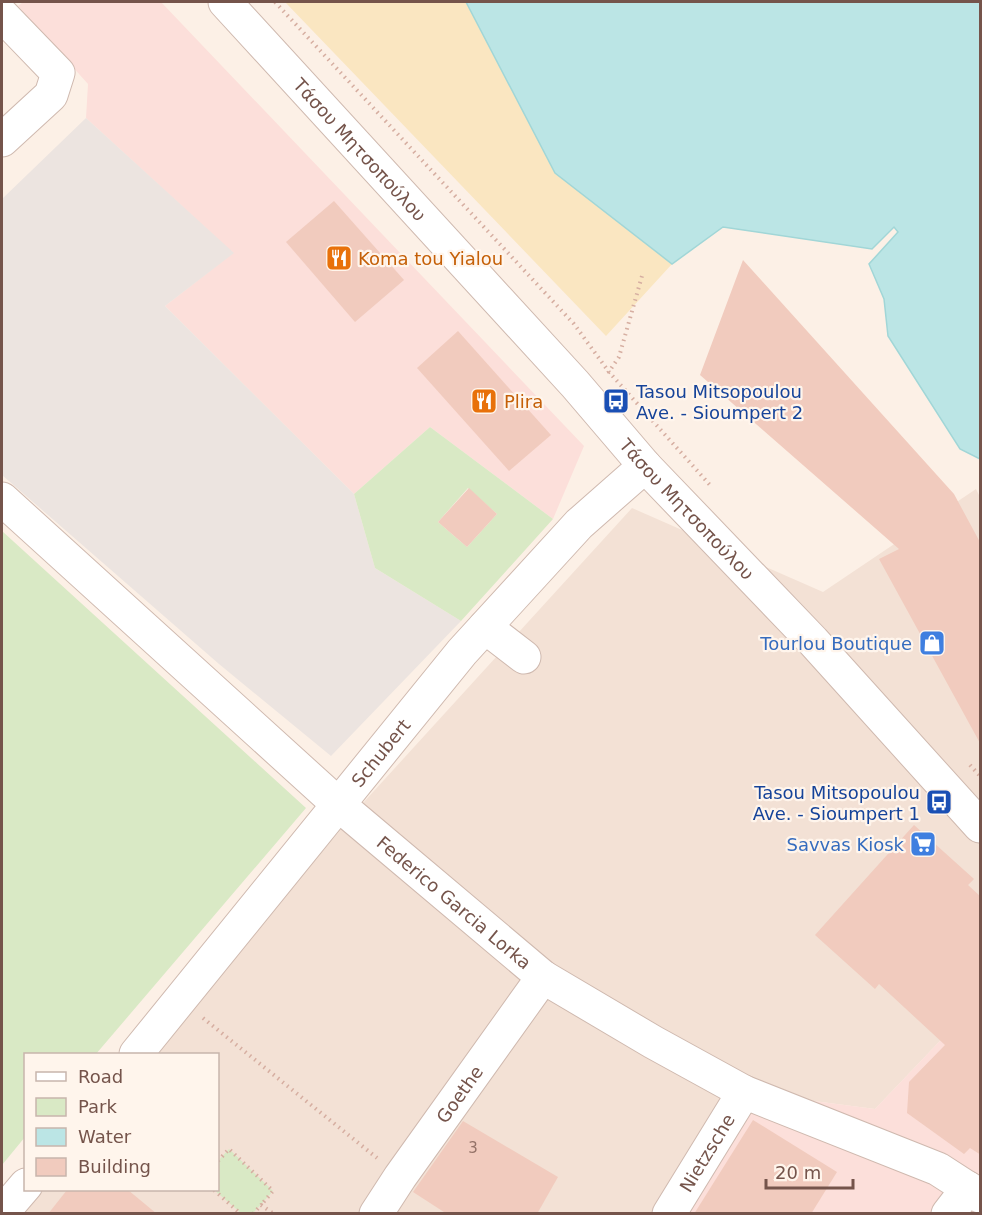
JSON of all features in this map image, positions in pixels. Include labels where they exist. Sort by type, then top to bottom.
[{"type":"street","name":"Τάσου Μητσοπούλου","points":[[225,2],[575,384],[645,466],[813,641],[981,826]]},
{"type":"street","points":[[2,15],[58,73],[51,94],[2,140]]},
{"type":"street","name":"Schubert","points":[[137,1053],[462,652],[579,524],[645,466]]},
{"type":"street","name":"Federico Garcia Lorka","points":[[2,499],[339,805],[607,1027],[674,1068],[744,1092],[938,1169],[974,1192]]},
{"type":"street","points":[[485,627],[524,657]]},
{"type":"street","name":"Goethe","points":[[376,1214],[543,976]]},
{"type":"street","name":"Nietzsche","points":[[669,1214],[744,1092]]},
{"type":"street","points":[[2,1213],[24,1187]]},
{"type":"street","points":[[948,1214],[974,1192]]},
{"type":"path","points":[[275,2],[574,324],[609,372],[711,486]]},
{"type":"path","points":[[619,357],[642,276]]},
{"type":"path","points":[[965,759],[981,776]]},
{"type":"path","points":[[181,1001],[400,1177]]},
{"type":"path","points":[[219,1160],[229,1149],[273,1191],[253,1214]]},
{"type":"path","points":[[215,1191],[241,1214]]},
{"type":"path","points":[[261,1205],[274,1214]]},
{"type":"shaded area","points":[[23,2],[161,2],[584,446],[553,519],[430,427],[354,494],[165,306],[233,253],[86,118],[88,84],[18,6]]},
{"type":"shaded area","points":[[86,118],[234,253],[165,306],[354,494],[375,568],[461,621],[331,756],[219,664],[2,475],[2,199]]},
{"type":"shaded area","points":[[976,489],[980,497],[980,999],[875,1109],[744,1092],[669,1213],[21,1214],[40,1191],[219,1191],[219,1053],[154,1053],[363,803],[632,508],[823,592]]},
{"type":"shaded area","points":[[980,999],[980,1213],[669,1214],[744,1092],[875,1109]]},
{"type":"green space","points":[[430,427],[553,519],[461,621],[375,568],[354,494]],"holes":[[[468,488],[497,514],[467,547],[438,522]]]},
{"type":"green space","points":[[2,531],[306,808],[97,1053],[24,1053],[24,1138],[2,1165]]},
{"type":"green space","points":[[229,1149],[273,1191],[253,1213],[241,1213],[215,1191],[219,1191],[219,1160]]},
{"type":"sand","points":[[285,2],[634,2],[872,249],[723,227],[672,264],[606,336]]},
{"type":"water","points":[[466,2],[980,2],[980,459],[960,449],[888,336],[884,299],[869,264],[898,232],[894,227],[872,249],[723,227],[672,264],[555,173]]},
{"type":"building","points":[[334,201],[404,280],[355,322],[286,242]]},
{"type":"building","points":[[743,260],[954,494],[981,544],[981,745],[879,559],[899,549],[700,375]]},
{"type":"building","name":"Plira","points":[[458,331],[551,435],[509,471],[417,368]]},
{"type":"building","points":[[469,488],[497,514],[467,547],[438,522]]},
{"type":"building","points":[[914,825],[974,879],[968,885],[981,897],[981,1155],[970,1148],[964,1154],[907,1113],[909,1082],[945,1045],[879,984],[875,989],[815,935]]},
{"type":"building","points":[[753,1120],[837,1172],[811,1214],[694,1214]]},
{"type":"building","points":[[463,1121],[558,1177],[537,1214],[447,1214],[413,1192]]},
{"type":"building","points":[[66,1191],[129,1191],[157,1214],[48,1214]]},
{"type":"place","name":"Koma tou Yialou","points":[[339,258]]},
{"type":"place","name":"Plira","points":[[484,401]]},
{"type":"place","name":"Tasou Mitsopoulou Ave. - Sioumpert 2","points":[[616,401]]},
{"type":"place","name":"Tourlou Boutique","points":[[932,643]]},
{"type":"place","name":"Tasou Mitsopoulou Ave. - Sioumpert 1","points":[[939,802]]},
{"type":"place","name":"Savvas Kiosk","points":[[923,844]]}]
